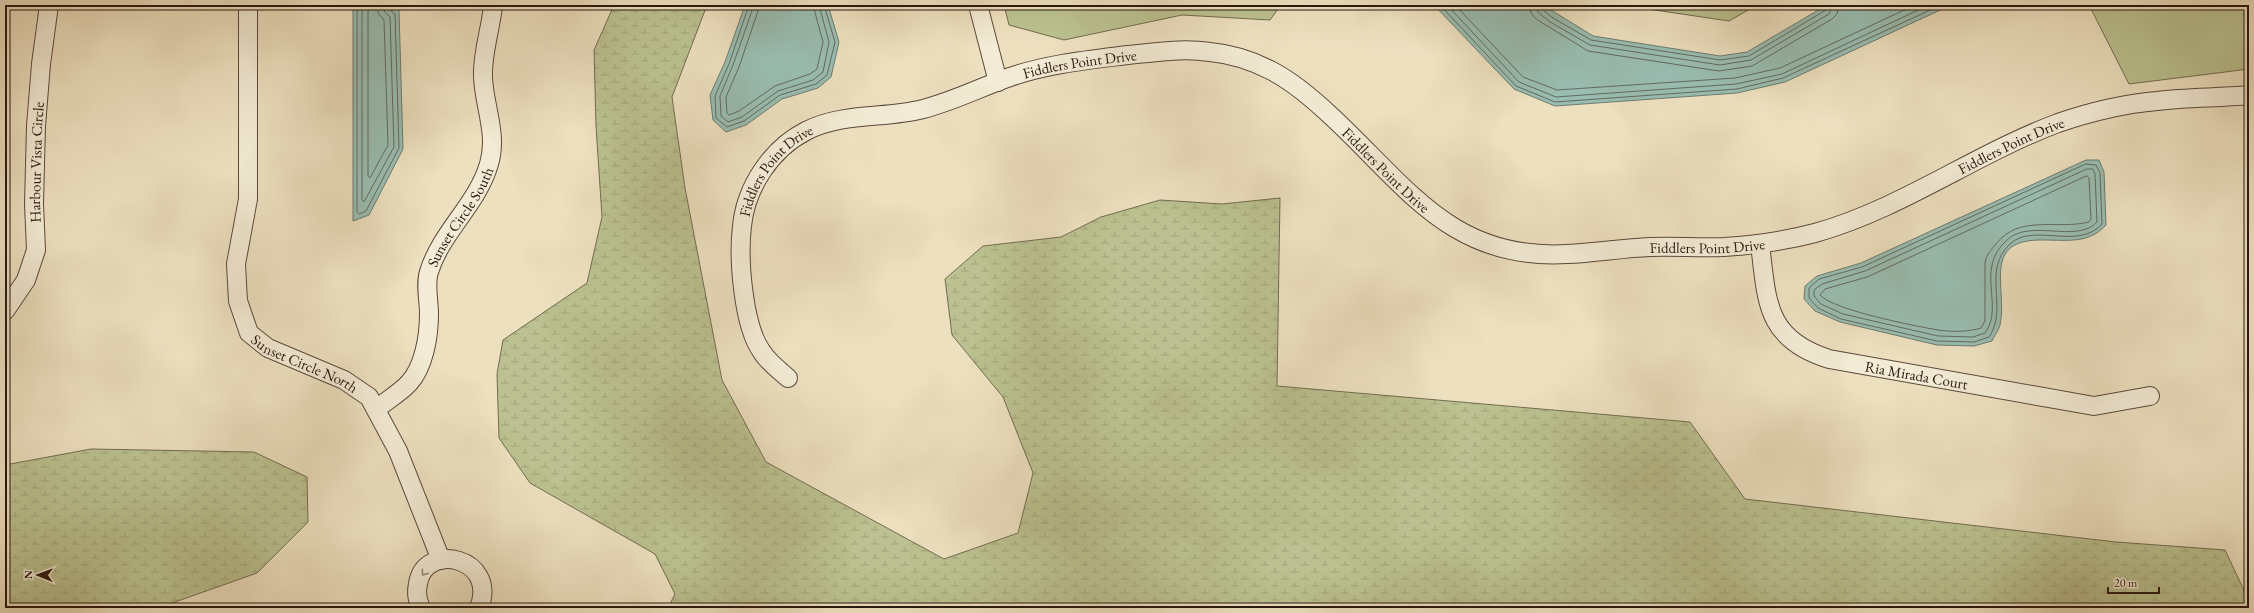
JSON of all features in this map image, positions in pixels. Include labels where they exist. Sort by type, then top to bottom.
[{"type":"street","name":"Harbour Vista Circle","points":[[5,311],[26,280],[36,250],[34,204],[36,126],[41,64],[49,5]]},
{"type":"street","name":"Sunset Circle North","points":[[248,5],[248,200],[236,264],[238,300],[249,332],[268,348],[344,380],[369,397],[398,451],[441,560]]},
{"type":"street","name":"Sunset Circle South","points":[[376,409],[410,383],[423,358],[429,322],[428,274],[437,251],[474,199],[489,163],[492,134],[483,78],[483,54],[491,25],[493,5]]},
{"type":"street","points":[[978,5],[998,82]]},
{"type":"street","name":"Fiddlers Point Drive","points":[[788,378],[760,351],[749,319],[744,296],[742,225],[747,202],[756,181],[768,162],[785,145],[804,132],[825,123],[848,118],[918,110],[955,100],[998,82],[1040,68],[1083,60],[1191,50],[1214,52],[1244,59],[1273,72],[1293,84],[1363,145],[1423,206],[1455,229],[1483,242],[1505,249],[1536,254],[1567,254],[1652,247],[1722,247],[1760,244],[1817,232],[1853,220],[2056,124],[2093,112],[2161,100],[2216,99],[2249,95]]},
{"type":"street","name":"Ria Mirada Court","points":[[1760,244],[1767,300],[1773,318],[1788,337],[1811,354],[1829,359],[2094,406],[2150,396]]},
{"type":"street","points":[[421,608],[416,592],[418,581],[423,572],[431,564],[452,558],[463,561],[472,567],[479,576],[483,586],[483,597],[479,608]]},
{"type":"green space","points":[[614,5],[707,5],[672,97],[685,188],[722,380],[766,462],[944,559],[1018,533],[1033,473],[1003,397],[952,335],[945,279],[983,246],[1061,237],[1101,217],[1160,200],[1222,204],[1280,198],[1277,386],[1690,422],[1745,499],[2116,542],[2225,550],[2249,601],[2249,608],[668,608],[675,594],[655,554],[530,483],[499,438],[497,374],[503,340],[587,283],[602,217],[596,126],[594,50]]},
{"type":"green space","points":[[1004,5],[1281,5],[1270,20],[1182,15],[1064,40],[1009,25]]},
{"type":"green space","points":[[1621,5],[1757,5],[1729,21]]},
{"type":"green space","points":[[2089,5],[2249,5],[2249,69],[2129,84]]},
{"type":"green space","points":[[91,449],[254,452],[307,477],[308,522],[257,573],[158,608],[5,608],[5,465]]},
{"type":"water","points":[[353,5],[389,5],[399,10],[403,149],[369,215],[353,221]]},
{"type":"water","points":[[745,5],[828,5],[839,42],[831,77],[818,88],[782,99],[746,125],[726,132],[713,120],[710,95],[725,62]]},
{"type":"water","points":[[1434,5],[1543,5],[1593,36],[1720,56],[1747,52],[1827,5],[1951,5],[1785,82],[1737,93],[1555,106],[1514,89]]},
{"type":"water","points":[[2086,160],[2099,160],[2104,172],[2106,225],[2092,235],[2078,240],[2043,240],[2023,242],[2011,248],[2004,257],[2001,268],[2002,311],[1999,329],[1992,341],[1974,346],[1937,345],[1840,322],[1815,311],[1804,299],[1805,286],[1817,276],[1861,263]]}]
